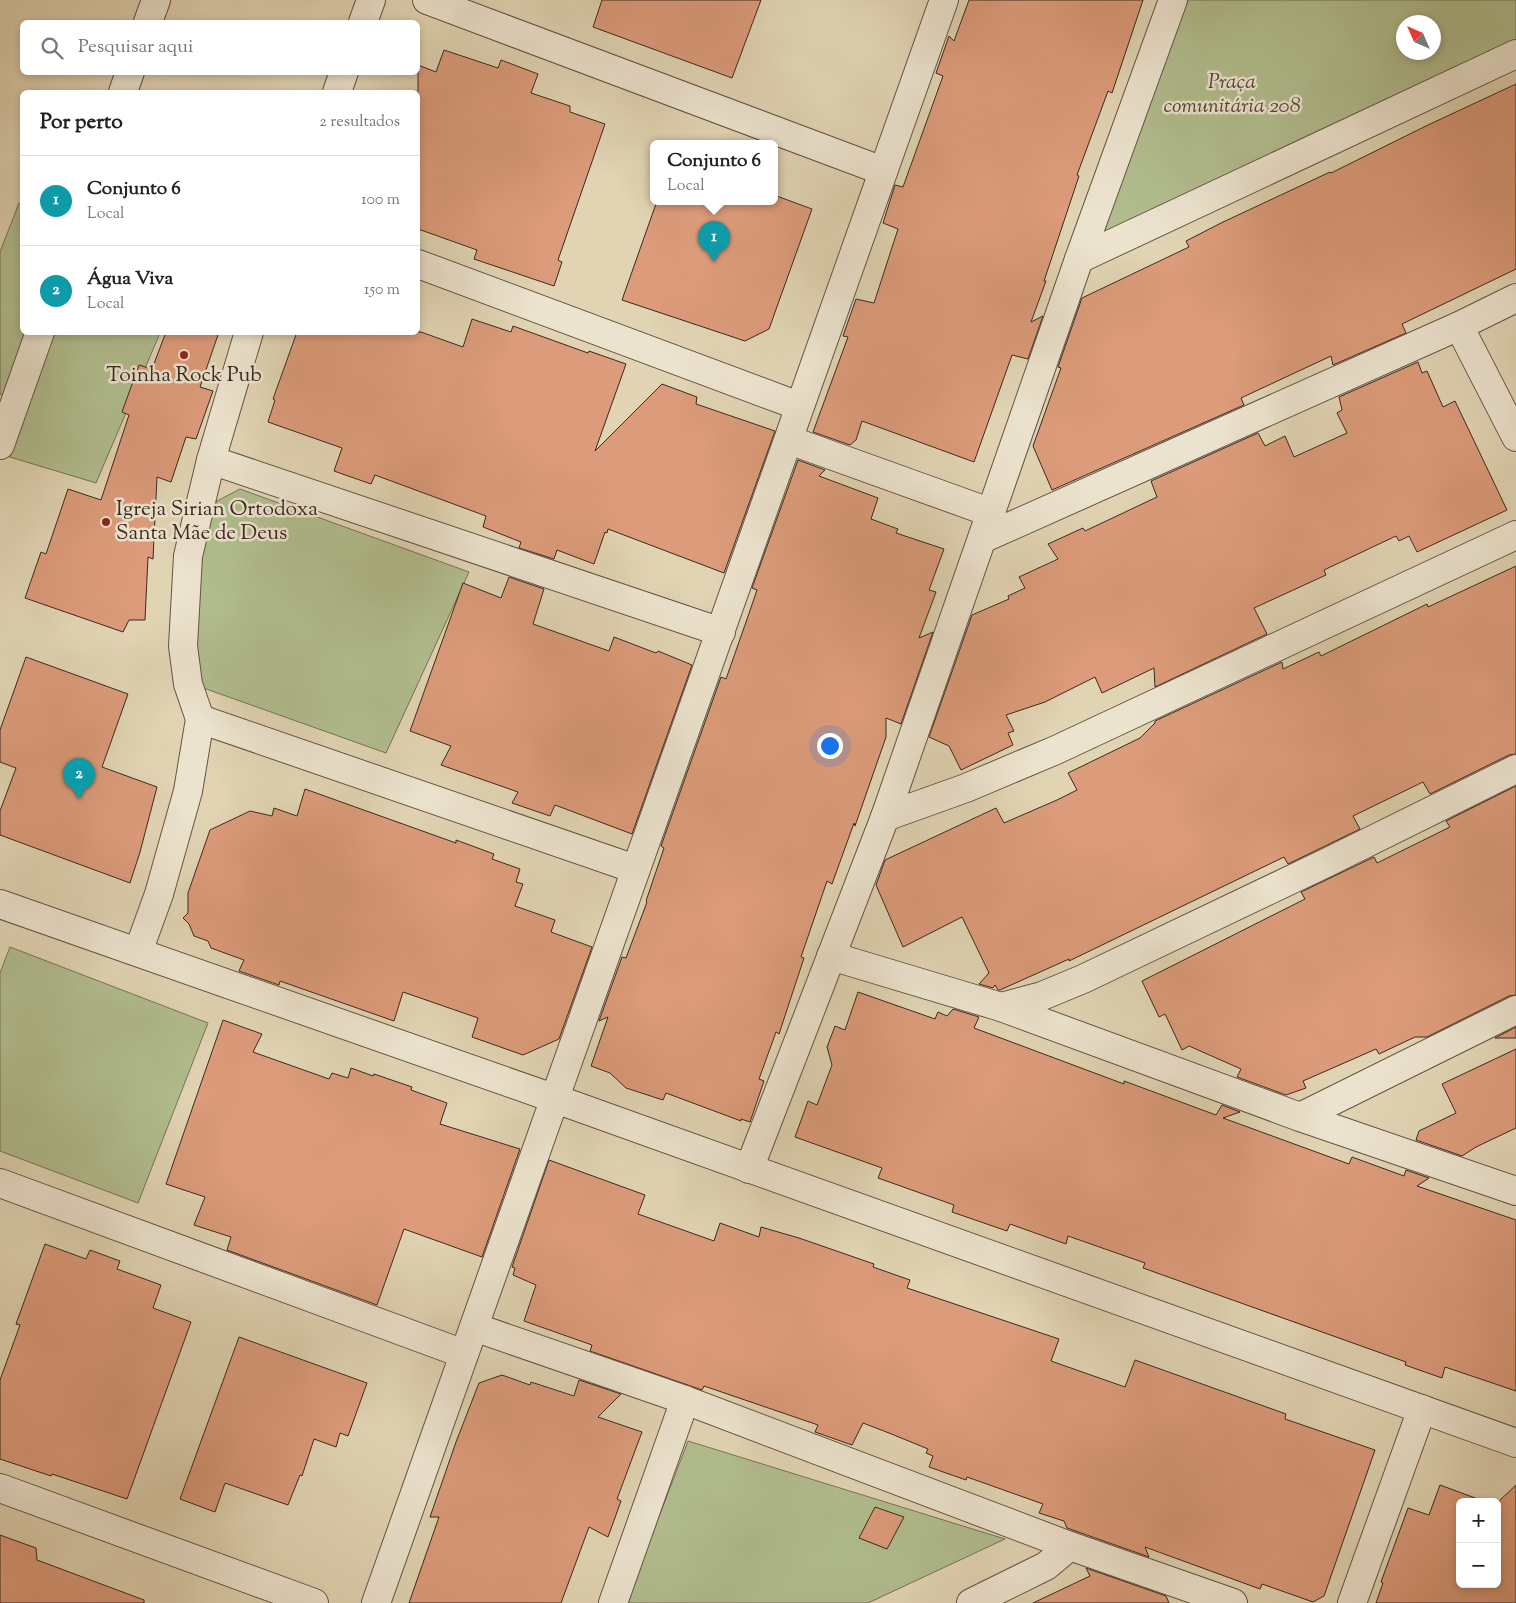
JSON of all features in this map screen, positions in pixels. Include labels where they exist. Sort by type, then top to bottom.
[{"type":"street","points":[[149,20],[156,0]]},
{"type":"street","points":[[364,20],[371,0]]},
{"type":"street","points":[[427,0],[883,171]]},
{"type":"street","points":[[376,1603],[553,1098],[721,632],[799,406],[944,0]]},
{"type":"street","points":[[750,1169],[885,817],[1079,259],[1173,0]]},
{"type":"street","points":[[1079,259],[1516,54]]},
{"type":"street","points":[[125,90],[129,75]]},
{"type":"street","points":[[338,90],[343,75]]},
{"type":"street","points":[[420,265],[799,406]]},
{"type":"street","points":[[982,539],[1459,326],[1516,298]]},
{"type":"street","points":[[1459,326],[1516,437]]},
{"type":"street","points":[[0,445],[39,335]]},
{"type":"street","points":[[138,952],[158,894],[188,791],[200,719],[188,684],[183,646],[188,556],[211,460],[248,335]]},
{"type":"street","points":[[788,440],[992,513]]},
{"type":"street","points":[[211,460],[721,632]]},
{"type":"street","points":[[885,817],[966,788],[1056,750],[1516,535]]},
{"type":"street","points":[[200,719],[635,869]]},
{"type":"street","points":[[1001,1007],[1042,996],[1083,979],[1328,862],[1516,769]]},
{"type":"street","points":[[0,905],[553,1098],[1516,1443]]},
{"type":"street","points":[[831,956],[1001,1007],[1300,1118],[1516,1190]]},
{"type":"street","points":[[1300,1118],[1516,1010]]},
{"type":"street","points":[[0,1183],[464,1354]]},
{"type":"street","points":[[474,1327],[685,1400],[1070,1546],[1233,1603]]},
{"type":"street","points":[[613,1603],[685,1400]]},
{"type":"street","points":[[1352,1603],[1422,1409]]},
{"type":"street","points":[[0,1488],[314,1603]]},
{"type":"street","points":[[971,1603],[1046,1566],[1070,1546]]},
{"type":"green space","name":"Praça comunitária 208","points":[[1166,0],[1516,0],[1516,62],[1065,281]]},
{"type":"green space","points":[[20,203],[20,335],[159,335],[96,483],[0,454],[8,397],[0,394],[0,252]]},
{"type":"green space","points":[[240,489],[469,572],[386,753],[195,685],[195,617],[204,540],[217,501]]},
{"type":"green space","points":[[10,947],[208,1023],[138,1203],[0,1151],[0,973]]},
{"type":"green space","points":[[688,1441],[1005,1539],[868,1603],[626,1603]]},
{"type":"building","points":[[602,0],[761,0],[732,78],[593,27]]},
{"type":"building","points":[[969,0],[1143,0],[1112,93],[1108,91],[1077,175],[1079,176],[1031,322],[1043,316],[1028,359],[1012,355],[974,462],[862,421],[856,440],[850,445],[813,432],[848,337],[843,336],[856,299],[874,303],[898,229],[883,223],[895,185],[903,187],[943,76],[936,73],[949,36],[954,41]]},
{"type":"building","points":[[444,50],[498,68],[501,60],[538,74],[531,93],[570,106],[570,112],[605,124],[558,260],[562,262],[554,286],[474,259],[477,250],[420,230],[420,90],[418,90],[418,75],[420,75],[420,66],[436,72]]},
{"type":"building","points":[[1516,84],[1516,269],[1402,324],[1406,333],[1333,365],[1331,356],[1241,398],[1244,405],[1052,490],[1033,446],[1061,368],[1058,367],[1082,298],[1189,247],[1186,241],[1221,223],[1331,173]]},
{"type":"building","points":[[778,196],[812,209],[769,329],[745,341],[622,300],[656,205],[778,205]]},
{"type":"building","points":[[472,319],[511,332],[513,326],[588,353],[589,351],[626,364],[595,451],[662,384],[697,397],[696,404],[775,431],[724,573],[608,529],[607,533],[605,532],[594,564],[557,550],[554,559],[519,548],[521,542],[483,527],[486,516],[375,475],[371,484],[334,471],[342,448],[268,422],[275,400],[273,399],[296,335],[420,335],[421,332],[463,347]]},
{"type":"building","points":[[165,335],[218,335],[200,387],[213,391],[196,439],[186,437],[171,482],[157,477],[153,559],[148,557],[145,620],[129,620],[123,632],[25,598],[41,552],[46,554],[68,489],[101,500],[129,415],[122,412],[139,365],[152,369]]},
{"type":"building","points":[[1418,362],[1422,373],[1427,371],[1443,407],[1455,401],[1507,510],[1417,552],[1409,536],[1399,541],[1396,536],[1324,570],[1326,575],[1254,608],[1267,634],[1155,687],[1154,668],[1102,693],[1095,677],[1045,702],[1006,715],[1014,731],[1008,733],[1013,745],[961,770],[949,746],[929,737],[972,615],[1009,599],[1008,596],[1025,588],[1019,577],[1058,559],[1048,544],[1083,528],[1085,531],[1157,497],[1151,481],[1258,433],[1265,446],[1285,436],[1294,457],[1347,433],[1337,413],[1342,410],[1339,397]]},
{"type":"building","points":[[798,460],[825,470],[819,476],[878,498],[871,519],[898,529],[896,533],[944,549],[929,590],[936,592],[919,638],[933,632],[901,724],[886,718],[886,737],[855,826],[854,823],[832,884],[827,881],[801,957],[804,958],[779,1034],[776,1032],[759,1079],[764,1081],[750,1122],[741,1119],[741,1121],[666,1093],[663,1100],[626,1088],[610,1073],[591,1066],[608,1017],[599,1021],[622,957],[626,958],[647,902],[664,848],[661,846],[721,677],[726,679],[757,590],[752,588]]},
{"type":"building","points":[[1516,566],[1516,754],[1509,755],[1430,794],[1423,782],[1353,816],[1360,829],[1288,864],[1284,857],[1069,961],[1069,959],[1000,990],[995,985],[993,988],[979,984],[989,973],[962,917],[903,947],[876,885],[885,860],[996,808],[1004,823],[1057,800],[1077,790],[1068,773],[1140,738],[1155,721],[1282,662],[1283,669],[1319,652],[1321,656],[1427,604],[1428,607]]},
{"type":"building","points":[[509,577],[544,589],[533,624],[609,651],[614,637],[656,653],[658,651],[692,665],[632,834],[555,805],[550,816],[512,803],[518,792],[441,765],[451,746],[410,731],[463,583],[501,598]]},
{"type":"building","points":[[26,657],[128,694],[102,767],[157,787],[130,883],[0,835],[0,811],[16,768],[0,762],[0,730]]},
{"type":"building","points":[[1516,786],[1516,995],[1509,996],[1427,1037],[1415,1037],[1379,1054],[1376,1049],[1303,1081],[1306,1088],[1286,1095],[1237,1077],[1241,1069],[1189,1046],[1182,1050],[1165,1014],[1159,1017],[1142,981],[1305,899],[1301,892],[1374,857],[1377,863],[1450,827],[1446,821]]},
{"type":"building","points":[[305,789],[456,843],[456,840],[494,854],[492,859],[520,869],[516,882],[523,884],[515,906],[555,920],[551,932],[592,947],[559,1039],[523,1055],[472,1037],[478,1018],[403,992],[394,1021],[280,981],[279,985],[239,971],[244,960],[211,948],[208,941],[194,936],[189,924],[183,918],[188,913],[188,893],[210,830],[250,811],[272,816],[274,808],[297,816]]},
{"type":"building","points":[[858,992],[935,1019],[938,1012],[947,1016],[953,1009],[979,1017],[974,1028],[1124,1084],[1124,1081],[1216,1115],[1222,1105],[1240,1112],[1223,1118],[1349,1164],[1352,1157],[1404,1176],[1406,1170],[1429,1178],[1417,1186],[1516,1220],[1516,1391],[1445,1367],[1442,1378],[1405,1365],[1406,1362],[1143,1268],[1145,1263],[1068,1236],[1066,1244],[1010,1224],[1007,1231],[952,1212],[954,1205],[878,1178],[882,1168],[795,1137],[808,1101],[817,1105],[832,1065],[827,1047],[835,1026],[845,1030]]},
{"type":"building","points":[[223,1020],[262,1034],[253,1052],[329,1079],[332,1073],[348,1078],[351,1068],[412,1087],[411,1090],[447,1103],[440,1124],[520,1149],[482,1257],[404,1229],[377,1305],[227,1250],[231,1237],[194,1225],[205,1197],[166,1184]]},
{"type":"building","points":[[1516,1027],[1516,1038],[1495,1038]]},
{"type":"building","points":[[1516,1049],[1516,1128],[1476,1147],[1462,1156],[1416,1140],[1419,1131],[1456,1113],[1442,1084]]},
{"type":"building","points":[[549,1160],[645,1195],[638,1214],[714,1241],[720,1223],[759,1237],[761,1227],[874,1264],[873,1267],[910,1280],[907,1288],[1059,1339],[1051,1361],[1125,1387],[1135,1360],[1286,1414],[1285,1419],[1375,1450],[1324,1596],[1313,1602],[1262,1584],[1260,1589],[1145,1547],[1149,1557],[1067,1528],[1064,1521],[1039,1513],[1043,1504],[967,1477],[966,1480],[929,1467],[933,1456],[926,1453],[928,1449],[863,1423],[852,1445],[815,1432],[818,1425],[704,1386],[702,1390],[590,1351],[592,1345],[524,1321],[536,1285],[513,1275],[515,1268],[512,1267]]},
{"type":"building","points":[[45,1244],[86,1259],[90,1250],[120,1261],[117,1269],[161,1285],[153,1308],[191,1322],[127,1499],[0,1459],[0,1380],[20,1325],[16,1324]]},
{"type":"building","points":[[239,1337],[367,1383],[348,1436],[340,1433],[336,1447],[314,1439],[302,1476],[300,1475],[288,1505],[225,1483],[215,1512],[180,1499]]},
{"type":"building","points":[[502,1375],[530,1385],[531,1382],[574,1396],[579,1380],[621,1394],[598,1417],[642,1432],[617,1499],[621,1501],[608,1537],[589,1527],[561,1603],[409,1603],[439,1517],[430,1517],[479,1383]]},
{"type":"building","points":[[1440,1485],[1475,1498],[1456,1498],[1456,1588],[1501,1588],[1501,1499],[1516,1485],[1516,1603],[1376,1603],[1383,1583],[1381,1582],[1408,1508],[1429,1515]]},
{"type":"building","points":[[875,1507],[904,1517],[887,1549],[859,1538]]},
{"type":"building","points":[[0,1535],[36,1548],[37,1560],[144,1600],[144,1603],[0,1603]]},
{"type":"building","points":[[1086,1568],[1166,1596],[1169,1603],[1033,1603],[1090,1576]]},
{"type":"place","name":"Conjunto 6","points":[[714,262]]},
{"type":"place","name":"Toinha Rock Pub","points":[[184,355]]},
{"type":"place","name":"Igreja Sirian Ortodoxa Santa Mãe de Deus","points":[[106,522]]},
{"type":"place","name":"Água Viva","points":[[79,799]]}]
